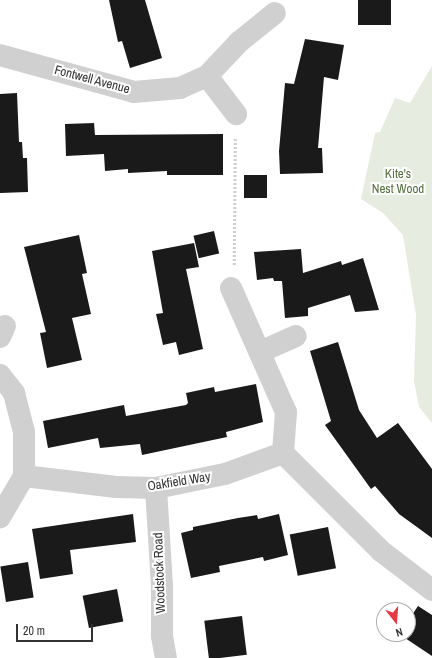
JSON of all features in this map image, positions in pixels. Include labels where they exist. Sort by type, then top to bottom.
[{"type":"street","name":"Fontwell Avenue","points":[[0,55],[134,92],[180,88],[207,76],[239,42],[275,13]]},
{"type":"street","points":[[207,76],[236,114]]},
{"type":"street","points":[[231,288],[286,412],[283,453],[381,551],[432,590]]},
{"type":"street","points":[[260,352],[296,336]]},
{"type":"street","points":[[0,375],[14,392],[24,432],[24,476],[0,517]]},
{"type":"street","name":"Oakfield Way","points":[[24,476],[116,487],[156,488],[225,474],[283,453]]},
{"type":"street","name":"Woodstock Road","points":[[156,488],[162,586],[162,636],[166,658]]},
{"type":"path","points":[[231,288],[236,204],[236,114]]},
{"type":"green space","name":"Kite's Nest Wood","points":[[432,66],[432,423],[419,407],[414,381],[416,315],[403,235],[383,213],[361,199],[375,133],[380,132],[395,98],[410,103]]},
{"type":"building","points":[[109,0],[145,0],[162,58],[130,68],[122,41],[118,42]]},
{"type":"building","points":[[358,0],[391,0],[391,25],[358,25]]},
{"type":"building","points":[[305,39],[344,45],[338,80],[324,77],[318,148],[322,148],[323,173],[280,174],[279,151],[285,83],[294,84]]},
{"type":"building","points":[[17,93],[19,142],[22,142],[23,158],[27,158],[28,192],[0,193],[0,94]]},
{"type":"building","points":[[94,123],[95,135],[223,134],[223,175],[167,175],[167,171],[128,173],[128,169],[105,171],[104,154],[66,156],[65,124]]},
{"type":"building","points":[[244,175],[267,175],[267,198],[244,198]]},
{"type":"building","points":[[214,231],[219,253],[199,258],[194,236]]},
{"type":"building","points":[[79,235],[87,273],[82,274],[91,314],[72,318],[82,360],[47,368],[40,333],[46,332],[24,247]]},
{"type":"building","points":[[194,243],[199,267],[186,269],[203,349],[179,355],[176,342],[163,345],[156,314],[163,313],[152,251]]},
{"type":"building","points":[[301,249],[303,273],[341,261],[342,265],[363,258],[379,310],[355,312],[350,295],[308,308],[308,316],[285,318],[282,281],[274,281],[273,278],[257,280],[254,252]]},
{"type":"building","points":[[338,342],[359,410],[377,438],[398,423],[432,469],[432,538],[399,514],[375,486],[371,489],[325,425],[331,421],[310,351]]},
{"type":"building","points":[[256,384],[263,422],[226,432],[227,437],[142,455],[140,444],[100,448],[98,438],[48,448],[43,421],[124,405],[126,416],[186,405],[188,403],[186,393],[214,387],[215,392]]},
{"type":"building","points":[[133,514],[136,542],[70,550],[73,574],[40,579],[32,529]]},
{"type":"building","points":[[279,514],[288,555],[264,561],[263,557],[219,566],[220,572],[191,578],[181,533],[193,530],[193,527],[238,518],[257,515],[258,519]]},
{"type":"building","points":[[328,527],[336,568],[298,576],[290,534]]},
{"type":"building","points":[[28,562],[34,598],[6,602],[0,566]]},
{"type":"building","points":[[117,589],[123,621],[89,628],[83,596]]},
{"type":"building","points":[[418,606],[432,615],[432,656],[411,642],[416,642],[416,609]]},
{"type":"building","points":[[242,616],[247,655],[209,658],[204,621]]}]
